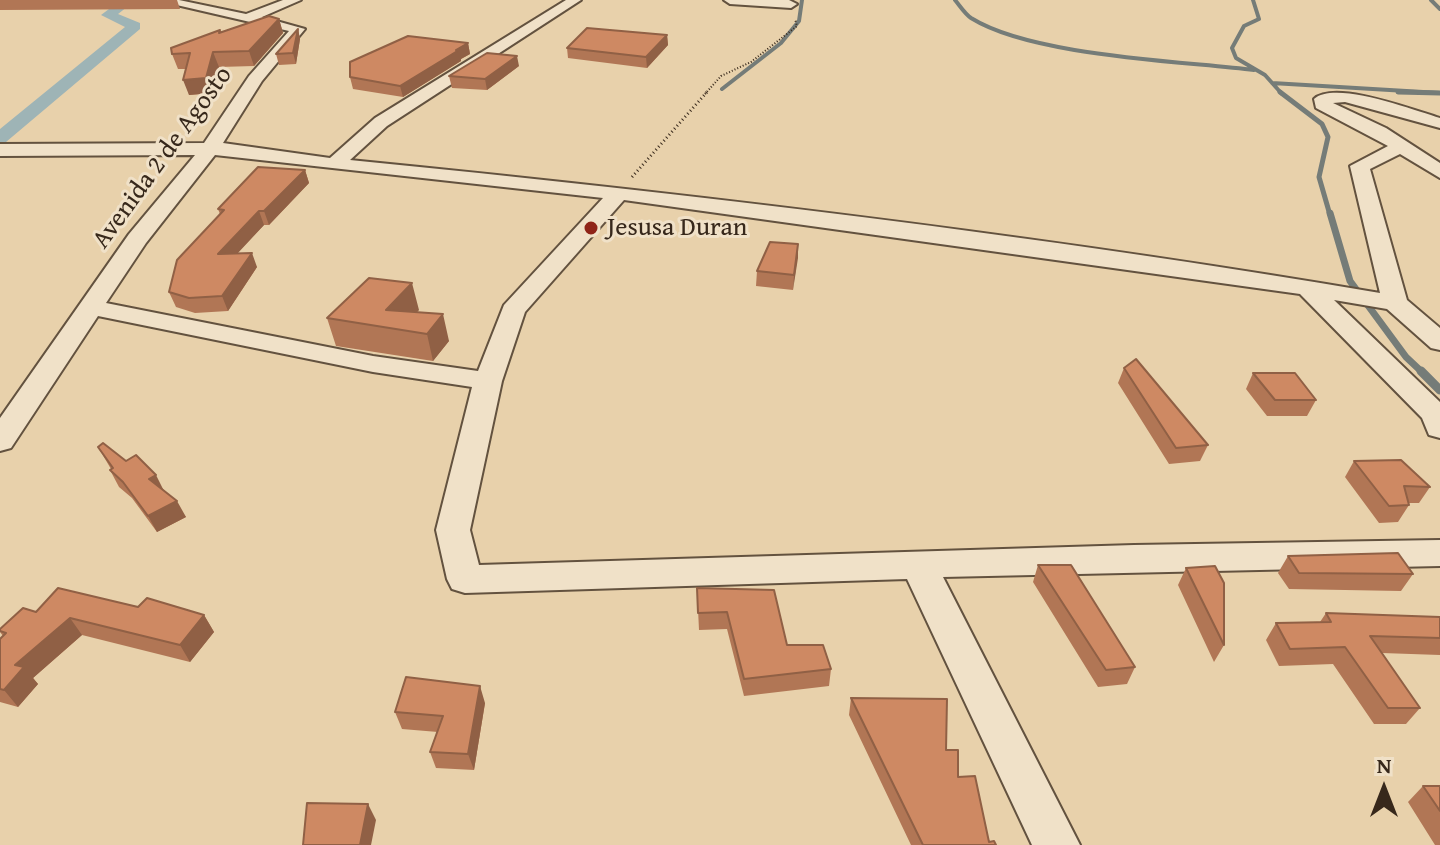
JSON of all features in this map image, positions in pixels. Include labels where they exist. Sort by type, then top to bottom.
[{"type":"street","name":"Avenida 2 de Agosto","points":[[0,441],[137,239],[210,149],[255,79],[298,29],[161,0]]},
{"type":"street","points":[[248,18],[295,0]]},
{"type":"street","points":[[334,164],[381,122],[575,0]]},
{"type":"street","points":[[730,0],[791,4]]},
{"type":"street","points":[[1440,123],[1345,97],[1322,99],[1322,104],[1380,132],[1440,172]]},
{"type":"street","points":[[1373,300],[1370,204],[1359,173],[1360,166],[1400,147]]},
{"type":"street","points":[[0,150],[210,149],[619,193],[1233,275],[1373,300],[1436,337]]},
{"type":"street","points":[[1375,157],[1440,179]]},
{"type":"street","points":[[619,193],[513,310],[488,381],[453,530],[465,579],[1440,553]]},
{"type":"street","points":[[1310,290],[1436,415],[1440,428]]},
{"type":"street","points":[[91,307],[373,364],[488,381]]},
{"type":"street","points":[[919,566],[1056,845]]},
{"type":"path","points":[[619,193],[721,76],[751,62],[797,26],[791,4]]},
{"type":"building","points":[[269,16],[279,19],[249,51],[213,52],[206,78],[183,80],[190,53],[172,54],[171,48]]},
{"type":"building","points":[[587,28],[667,35],[646,57],[567,48]]},
{"type":"building","points":[[298,29],[293,53],[276,54]]},
{"type":"building","points":[[408,36],[468,43],[400,86],[350,77],[350,62]]},
{"type":"building","points":[[487,53],[517,56],[485,79],[449,76]]},
{"type":"building","points":[[258,167],[305,170],[264,211],[259,211],[218,254],[252,253],[222,296],[189,298],[169,292],[177,260],[224,210],[218,209]]},
{"type":"building","points":[[770,242],[798,244],[794,275],[757,271]]},
{"type":"building","points":[[369,278],[412,283],[386,310],[443,314],[427,334],[327,318]]},
{"type":"building","points":[[1136,359],[1208,445],[1176,448],[1124,368]]},
{"type":"building","points":[[1253,373],[1295,373],[1316,400],[1275,400]]},
{"type":"building","points":[[103,443],[126,461],[136,455],[156,475],[149,479],[177,501],[148,516],[110,470],[113,468],[98,447]]},
{"type":"building","points":[[1401,460],[1430,487],[1404,486],[1409,505],[1389,506],[1354,461]]},
{"type":"building","points":[[1398,553],[1413,574],[1299,573],[1288,556]]},
{"type":"building","points":[[1038,565],[1071,565],[1135,667],[1106,670]]},
{"type":"building","points":[[1215,566],[1224,583],[1224,645],[1186,568]]},
{"type":"building","points":[[58,588],[138,607],[147,598],[204,615],[180,645],[70,618],[15,665],[24,667],[4,690],[0,689],[0,639],[6,633],[0,629],[23,608],[36,612]]},
{"type":"building","points":[[697,588],[774,590],[787,645],[823,645],[831,669],[744,679],[727,612],[698,613]]},
{"type":"building","points":[[1326,613],[1440,617],[1440,638],[1370,636],[1420,708],[1388,708],[1345,647],[1290,649],[1276,623],[1331,622]]},
{"type":"building","points":[[406,677],[480,686],[468,754],[430,752],[443,716],[395,712]]},
{"type":"building","points":[[851,698],[947,699],[946,750],[958,750],[958,777],[975,776],[989,842],[994,841],[996,845],[923,845]]},
{"type":"building","points":[[1423,786],[1440,786],[1440,811]]},
{"type":"building","points":[[307,803],[368,804],[360,845],[303,845]]},
{"type":"waterway","points":[[0,138],[135,26],[108,15],[130,0]]},
{"type":"waterway","points":[[722,89],[781,43],[799,21],[802,0]]},
{"type":"waterway","points":[[955,0],[971,18],[998,31],[1031,41],[1108,55],[1254,70]]},
{"type":"waterway","points":[[1253,0],[1259,19],[1244,26],[1232,48],[1236,58],[1265,75],[1272,83]]},
{"type":"waterway","points":[[1431,0],[1440,9]]},
{"type":"waterway","points":[[1272,83],[1440,93],[1398,92]]},
{"type":"waterway","points":[[1272,83],[1281,93]]},
{"type":"waterway","points":[[1281,93],[1322,124],[1328,137],[1319,177],[1330,215]]},
{"type":"waterway","points":[[1330,213],[1350,281],[1406,357],[1423,373]]},
{"type":"waterway","points":[[1423,373],[1440,390]]},
{"type":"place","name":"Jesusa Duran","points":[[591,228]]}]
